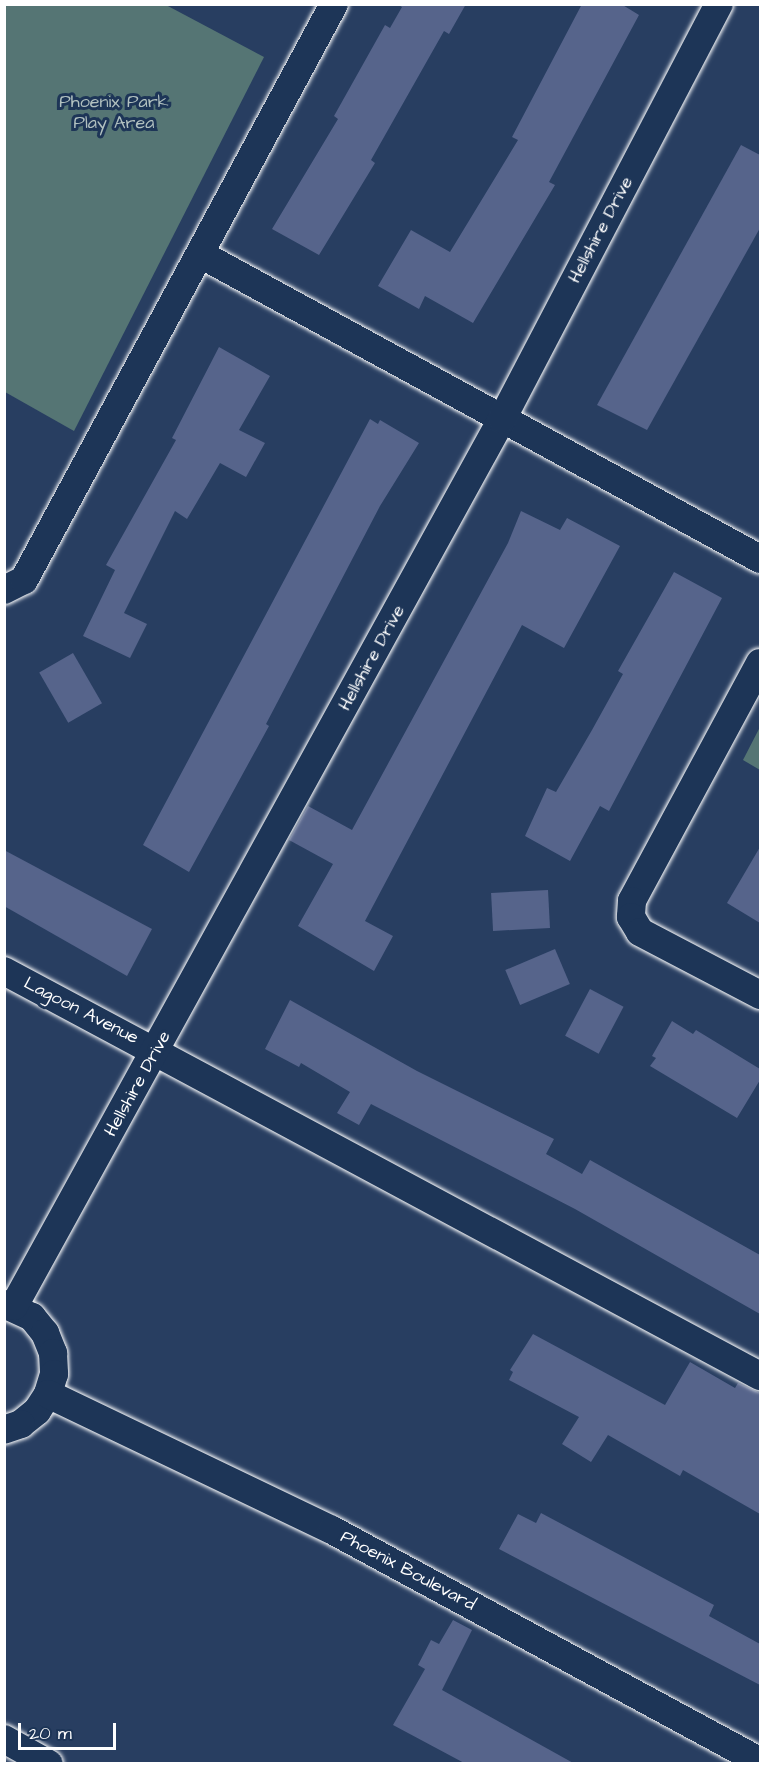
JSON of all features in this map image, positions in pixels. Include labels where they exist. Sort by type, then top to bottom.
[{"type":"street","points":[[4,590],[24,580],[334,4]]},
{"type":"street","name":"Hellshire Drive","points":[[9,1305],[157,1051],[502,419],[719,4]]},
{"type":"street","points":[[200,254],[760,559]]},
{"type":"street","points":[[760,663],[632,901],[631,917],[640,932],[760,995]]},
{"type":"street","name":"Lagoon Avenue","points":[[4,972],[157,1051],[760,1376]]},
{"type":"street","points":[[4,1430],[21,1424],[48,1394],[54,1374],[53,1353],[45,1334],[32,1317],[9,1305]]},
{"type":"street","name":"Phoenix Boulevard","points":[[48,1394],[332,1530],[760,1761]]},
{"type":"street","points":[[4,1739],[49,1764]]},
{"type":"green space","name":"Phoenix Park Play Area","points":[[5,4],[166,5],[264,57],[74,431],[5,392]]},
{"type":"green space","points":[[760,727],[760,770],[743,760]]},
{"type":"building","points":[[397,4],[466,4],[449,34],[444,31],[371,160],[375,163],[319,255],[272,229],[338,119],[334,116],[385,25],[390,28],[402,7]]},
{"type":"building","points":[[582,4],[621,4],[639,15],[549,182],[555,185],[473,323],[425,296],[419,309],[378,286],[411,230],[450,252],[518,140],[512,137]]},
{"type":"building","points":[[741,145],[760,155],[760,228],[647,430],[597,405]]},
{"type":"building","points":[[219,347],[270,376],[239,430],[265,443],[246,477],[220,463],[187,519],[175,511],[124,613],[147,624],[130,658],[83,636],[115,570],[106,565],[176,440],[172,438]]},
{"type":"building","points":[[370,419],[378,424],[380,420],[419,443],[380,506],[266,724],[269,726],[189,872],[143,845]]},
{"type":"building","points":[[521,511],[560,530],[567,518],[620,546],[564,648],[522,625],[365,921],[393,936],[374,971],[298,926],[333,864],[289,840],[308,806],[352,830],[508,543]]},
{"type":"building","points":[[674,572],[722,598],[609,811],[600,806],[570,861],[525,836],[547,788],[556,792],[592,730],[623,674],[618,671]]},
{"type":"building","points":[[73,653],[102,703],[68,723],[39,672]]},
{"type":"building","points":[[760,847],[760,923],[727,903]]},
{"type":"building","points":[[4,850],[152,929],[127,976],[4,906]]},
{"type":"building","points":[[548,890],[550,928],[493,931],[491,893]]},
{"type":"building","points":[[555,949],[570,984],[520,1005],[505,970]]},
{"type":"building","points":[[590,989],[624,1007],[599,1054],[565,1036]]},
{"type":"building","points":[[290,1000],[417,1071],[554,1139],[546,1154],[582,1174],[590,1160],[760,1255],[760,1314],[575,1209],[371,1104],[359,1125],[337,1113],[350,1092],[301,1063],[299,1067],[265,1049]]},
{"type":"building","points":[[672,1021],[693,1034],[696,1030],[760,1069],[760,1080],[737,1118],[650,1066],[656,1058],[652,1056]]},
{"type":"building","points":[[533,1334],[665,1405],[690,1362],[735,1388],[738,1383],[760,1393],[760,1514],[683,1470],[680,1476],[608,1435],[591,1462],[562,1444],[579,1417],[509,1380],[513,1372],[510,1370]]},
{"type":"building","points":[[541,1513],[714,1605],[709,1616],[760,1644],[760,1685],[499,1549],[518,1514],[536,1523]]},
{"type":"building","points":[[453,1620],[472,1630],[442,1690],[575,1764],[466,1764],[393,1725],[425,1669],[418,1665],[431,1640],[439,1644]]}]
